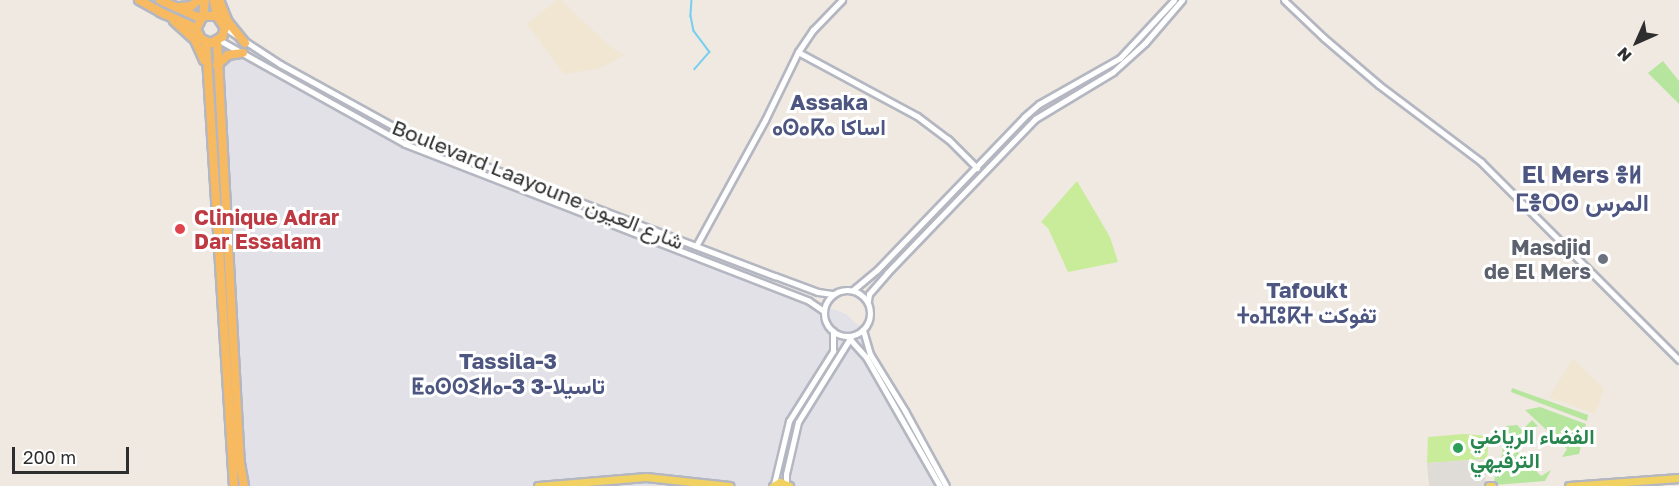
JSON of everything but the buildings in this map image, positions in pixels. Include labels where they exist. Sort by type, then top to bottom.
[{"type":"highway","points":[[139,0],[196,29],[201,39],[206,42],[218,41]]},
{"type":"highway","points":[[160,0],[202,17],[217,16]]},
{"type":"highway","points":[[173,6],[191,6],[199,0]]},
{"type":"highway","points":[[196,29],[202,17],[205,0]]},
{"type":"highway","points":[[214,0],[217,16],[225,28],[218,41],[217,65],[240,463],[246,486]]},
{"type":"highway","points":[[219,0],[224,14],[245,43]]},
{"type":"highway","points":[[160,12],[185,29],[195,40],[209,76]]},
{"type":"highway","points":[[206,42],[234,486]]},
{"type":"highway","points":[[217,65],[228,55],[243,53]]},
{"type":"main road","points":[[538,486],[646,477],[730,486]]},
{"type":"main road","points":[[1569,486],[1679,480]]},
{"type":"main road","points":[[1621,486],[1679,480]]},
{"type":"main road","points":[[774,485],[780,482],[788,484]]},
{"type":"street","points":[[696,246],[755,140],[798,52],[813,30],[842,0]]},
{"type":"street","points":[[853,290],[877,270],[1039,104],[1120,58],[1174,0]]},
{"type":"street","points":[[788,484],[786,474],[798,422],[849,337],[863,330],[870,316],[868,301],[877,283],[980,173],[1043,112],[1099,82],[1128,59],[1182,0]]},
{"type":"street","points":[[1284,0],[1379,85],[1481,162],[1679,360]]},
{"type":"street","name":"Boulevard Laayoune شارع العيون","points":[[225,28],[245,43],[410,136],[818,292],[832,294]]},
{"type":"street","name":"Boulevard Laayoune شارع العيون","points":[[218,41],[405,144],[809,302],[824,311]]},
{"type":"street","points":[[798,52],[917,116],[948,139],[976,166],[980,173]]},
{"type":"street","points":[[774,485],[789,421],[832,351],[835,342],[833,331],[826,322],[824,311],[826,302],[832,294],[842,290],[853,290],[868,301]]},
{"type":"street","points":[[863,330],[868,350],[946,486]]},
{"type":"street","points":[[833,331],[849,337],[866,357],[939,486]]},
{"type":"shaded area","points":[[557,0],[561,0],[609,46],[624,55],[601,68],[564,74],[527,24]]},
{"type":"shaded area","points":[[245,54],[407,145],[846,314],[871,337],[876,354],[940,465],[949,486],[237,486],[221,73],[223,63]]},
{"type":"shaded area","points":[[1573,359],[1604,389],[1595,414],[1549,397]]},
{"type":"shaded area","points":[[1487,459],[1485,486],[1429,486],[1427,463]]},
{"type":"green space","points":[[1663,61],[1679,81],[1679,104],[1648,73]]},
{"type":"green space","points":[[1077,181],[1110,237],[1118,262],[1068,272],[1048,228],[1041,222]]},
{"type":"green space","points":[[1512,388],[1588,415],[1587,421],[1511,392]]},
{"type":"green space","points":[[1540,407],[1586,424],[1579,454],[1562,457],[1567,449],[1525,410]]},
{"type":"green space","points":[[1532,420],[1538,426],[1525,432],[1515,449],[1541,476],[1551,470],[1545,481],[1494,485],[1495,474],[1499,474],[1506,426],[1517,425],[1522,430]]},
{"type":"green space","name":"الفضاء الرياضي الترفيهي","points":[[1464,434],[1489,436],[1487,459],[1427,463],[1428,437]]},
{"type":"waterway","points":[[692,0],[691,16],[694,31],[710,52],[695,69]]},
{"type":"place","name":"Clinique Adrar Dar Essalam","points":[[180,229]]},
{"type":"place","name":"Masdjid de El Mers","points":[[1603,259]]},
{"type":"place","name":"الفضاء الرياضي الترفيهي","points":[[1458,448]]},
{"type":"district","name":"Assaka ⴰⵙⴰⴽⴰ اساكا","points":[[829,114]]},
{"type":"district","name":"El Mers ⴻⵍ ⵎⴻⵔⵙ المرس","points":[[1582,188]]},
{"type":"district","name":"Tafoukt ⵜⴰⴼⵓⴽⵜ تفوكت","points":[[1307,302]]},
{"type":"district","name":"Tassila-3 ⵟⴰⵙⵙⵉⵍⴰ-3 3-تاسيلا","points":[[508,372]]}]
